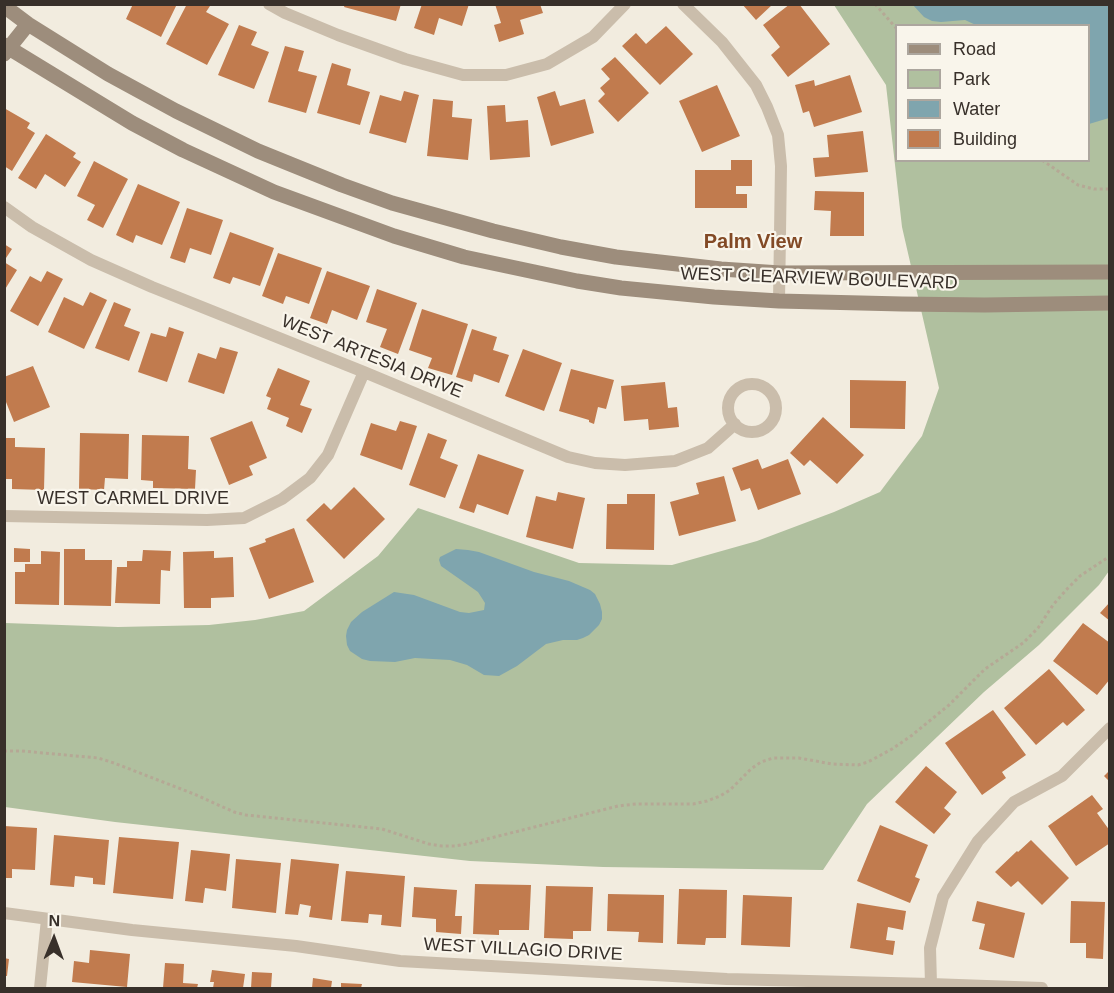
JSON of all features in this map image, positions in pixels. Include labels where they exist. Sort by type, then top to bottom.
[{"type":"street","points":[[270,4],[360,43],[405,59],[463,75],[506,75],[547,63],[592,37],[625,4]]},
{"type":"street","points":[[683,4],[722,42],[756,85],[778,135],[781,166],[779,302]]},
{"type":"street","name":"WEST CLEARVIEW BOULEVARD","points":[[4,6],[108,75],[258,151],[392,203],[561,247],[666,263],[780,273],[1110,272]]},
{"type":"street","points":[[6,49],[28,24]]},
{"type":"street","name":"WEST CLEARVIEW BOULEVARD","points":[[6,49],[183,150],[274,192],[394,236],[464,256],[577,281],[621,288],[779,302],[1110,303]]},
{"type":"street","name":"WEST ARTESIA DRIVE","points":[[4,207],[33,227],[91,260],[568,457],[595,463],[625,465],[675,461],[708,448],[735,424]]},
{"type":"street","name":"WEST CARMEL DRIVE","points":[[4,516],[207,520],[244,518],[282,499],[309,478],[328,455],[364,372]]},
{"type":"street","points":[[931,984],[930,948],[943,897],[978,841],[1014,802],[1062,776],[1110,728]]},
{"type":"street","name":"WEST VILLAGIO DRIVE","points":[[4,913],[132,930],[296,946],[400,961],[727,979],[1042,988]]},
{"type":"street","points":[[40,988],[47,919]]},
{"type":"path","points":[[874,4],[895,26]]},
{"type":"path","points":[[1045,162],[1078,185],[1094,189],[1110,189]]},
{"type":"path","points":[[4,751],[98,758],[194,794],[234,812],[370,827],[442,846],[467,844],[618,806],[693,804],[730,790],[751,769],[773,758],[799,758],[832,764],[858,765],[892,749],[949,705],[985,669],[1023,643],[1038,628],[1068,588],[1080,576],[1110,555]]},
{"type":"green space","points":[[834,5],[1109,5],[1109,571],[1099,585],[1039,645],[984,692],[867,804],[823,870],[603,867],[470,861],[115,822],[5,807],[5,623],[118,627],[209,625],[304,611],[378,556],[418,508],[579,563],[672,565],[757,541],[880,492],[922,436],[939,388],[902,227],[886,85]]},
{"type":"water","points":[[913,5],[1109,5],[1109,118],[1090,124],[1090,24],[974,24],[965,20],[932,21],[924,17]]},
{"type":"water","points":[[456,549],[479,552],[590,590],[600,604],[602,619],[599,625],[583,638],[546,644],[517,666],[499,676],[484,675],[467,665],[450,660],[415,658],[395,662],[370,661],[350,651],[346,636],[351,622],[362,612],[394,592],[414,595],[460,612],[484,610],[485,603],[478,592],[441,566],[440,557]]},
{"type":"building","points":[[133,4],[177,4],[161,37],[126,19]]},
{"type":"building","points":[[187,4],[207,4],[210,6],[206,12],[229,24],[207,65],[166,44]]},
{"type":"building","points":[[345,4],[401,4],[396,21],[344,7]]},
{"type":"building","points":[[422,4],[469,4],[462,26],[439,18],[434,35],[414,28]]},
{"type":"building","points":[[495,4],[540,4],[543,13],[520,20],[524,34],[499,42],[494,25],[501,23]]},
{"type":"building","points":[[742,4],[773,4],[756,20]]},
{"type":"building","points":[[790,4],[799,4],[830,44],[788,77],[771,55],[780,47],[763,25]]},
{"type":"building","points":[[239,25],[257,32],[251,45],[269,52],[254,89],[218,75]]},
{"type":"building","points":[[666,26],[693,54],[660,85],[622,46],[636,33],[646,44]]},
{"type":"building","points":[[285,46],[304,51],[298,71],[317,76],[306,113],[268,102]]},
{"type":"building","points":[[615,57],[649,93],[618,122],[598,101],[605,94],[600,88],[610,79],[601,69]]},
{"type":"building","points":[[332,63],[351,69],[347,85],[370,92],[360,125],[317,113]]},
{"type":"building","points":[[850,75],[862,112],[814,127],[809,111],[803,113],[795,85],[814,80],[815,86]]},
{"type":"building","points":[[717,85],[740,136],[702,152],[679,101]]},
{"type":"building","points":[[404,91],[419,95],[406,143],[369,133],[380,95],[401,101]]},
{"type":"building","points":[[555,91],[560,106],[585,99],[594,133],[551,146],[537,97]]},
{"type":"building","points":[[433,99],[453,101],[452,117],[472,119],[468,160],[427,156]]},
{"type":"building","points":[[505,105],[506,122],[528,120],[530,157],[490,160],[487,106]]},
{"type":"building","points":[[4,108],[30,123],[27,128],[35,133],[12,171],[4,166],[6,149],[4,148]]},
{"type":"building","points":[[863,131],[868,172],[815,177],[813,158],[829,157],[827,135]]},
{"type":"building","points":[[46,134],[76,153],[73,157],[81,162],[65,187],[45,174],[36,189],[18,178]]},
{"type":"building","points":[[731,160],[752,160],[752,186],[736,186],[736,194],[747,194],[747,208],[695,208],[695,170],[731,170]]},
{"type":"building","points":[[94,161],[128,179],[103,228],[87,220],[95,205],[77,196]]},
{"type":"building","points":[[138,184],[180,202],[162,245],[136,235],[133,243],[116,235]]},
{"type":"building","points":[[815,191],[864,192],[864,236],[830,236],[831,211],[814,210]]},
{"type":"building","points":[[187,208],[223,220],[211,255],[190,248],[185,263],[170,258]]},
{"type":"building","points":[[230,232],[274,248],[260,286],[233,277],[230,284],[213,278]]},
{"type":"building","points":[[4,244],[12,249],[4,261]]},
{"type":"building","points":[[278,253],[322,268],[309,304],[286,296],[283,304],[262,296]]},
{"type":"building","points":[[4,262],[17,270],[4,291]]},
{"type":"building","points":[[47,271],[63,279],[38,326],[10,311],[30,276],[41,282]]},
{"type":"building","points":[[327,271],[370,286],[357,320],[332,310],[327,324],[310,318]]},
{"type":"building","points":[[377,289],[417,303],[398,354],[380,347],[387,329],[366,322]]},
{"type":"building","points":[[90,292],[107,300],[84,349],[48,332],[64,297],[83,306]]},
{"type":"building","points":[[114,302],[131,309],[124,326],[140,332],[129,361],[95,348]]},
{"type":"building","points":[[422,309],[468,324],[452,375],[428,368],[432,358],[409,350]]},
{"type":"building","points":[[169,327],[184,332],[167,382],[138,372],[151,333],[166,337]]},
{"type":"building","points":[[472,329],[497,337],[493,350],[509,355],[499,383],[474,374],[472,382],[456,377]]},
{"type":"building","points":[[220,347],[238,352],[224,394],[188,382],[198,353],[216,359]]},
{"type":"building","points":[[523,349],[562,363],[544,411],[505,396]]},
{"type":"building","points":[[33,366],[50,407],[14,422],[6,402],[4,403],[4,377]]},
{"type":"building","points":[[278,368],[310,381],[300,405],[312,409],[302,433],[286,426],[289,418],[267,409],[271,398],[266,396]]},
{"type":"building","points":[[571,369],[614,380],[606,409],[598,407],[594,424],[589,420],[559,411]]},
{"type":"building","points":[[850,380],[906,381],[905,429],[850,428]]},
{"type":"building","points":[[665,382],[668,408],[677,407],[679,427],[649,430],[648,419],[624,421],[621,386]]},
{"type":"building","points":[[823,417],[864,455],[837,484],[810,460],[804,466],[790,453]]},
{"type":"building","points":[[252,421],[267,458],[249,466],[253,475],[229,485],[210,438]]},
{"type":"building","points":[[400,421],[417,426],[402,470],[360,455],[371,423],[396,431]]},
{"type":"building","points":[[80,433],[129,434],[128,479],[105,478],[104,490],[79,489]]},
{"type":"building","points":[[428,433],[447,440],[440,458],[458,465],[445,498],[409,485]]},
{"type":"building","points":[[142,435],[189,436],[188,469],[196,470],[195,489],[153,488],[153,481],[141,480]]},
{"type":"building","points":[[4,438],[15,438],[15,447],[45,448],[44,490],[12,489],[12,479],[6,479]]},
{"type":"building","points":[[478,454],[524,470],[508,515],[477,504],[474,513],[459,508]]},
{"type":"building","points":[[758,459],[762,469],[788,459],[801,494],[758,510],[750,488],[741,491],[732,468]]},
{"type":"building","points":[[724,476],[736,521],[679,536],[670,502],[699,494],[696,483]]},
{"type":"building","points":[[354,487],[385,519],[344,559],[306,520],[324,503],[331,510]]},
{"type":"building","points":[[558,492],[585,498],[573,549],[526,537],[536,496],[556,501]]},
{"type":"building","points":[[627,494],[655,494],[654,550],[606,549],[607,504],[627,504]]},
{"type":"building","points":[[294,528],[314,582],[269,599],[249,548]]},
{"type":"building","points":[[14,548],[30,549],[30,562],[14,562]]},
{"type":"building","points":[[64,549],[85,549],[85,560],[112,560],[111,606],[64,605]]},
{"type":"building","points":[[143,550],[171,551],[170,571],[161,570],[160,604],[115,603],[117,567],[127,567],[127,561],[142,561]]},
{"type":"building","points":[[41,551],[60,552],[59,605],[15,604],[15,572],[25,572],[25,564],[41,564]]},
{"type":"building","points":[[214,551],[214,558],[233,557],[234,597],[211,598],[211,608],[184,608],[183,552]]},
{"type":"building","points":[[1110,602],[1110,621],[1100,613]]},
{"type":"building","points":[[1083,623],[1110,643],[1110,679],[1097,695],[1053,661]]},
{"type":"building","points":[[1049,669],[1085,710],[1067,726],[1063,722],[1036,745],[1004,708]]},
{"type":"building","points":[[993,710],[1026,755],[1002,772],[1006,778],[982,795],[945,743]]},
{"type":"building","points":[[926,766],[957,792],[944,808],[951,814],[934,834],[895,802]]},
{"type":"building","points":[[1110,770],[1110,782],[1104,776]]},
{"type":"building","points":[[1092,795],[1103,809],[1097,813],[1110,831],[1110,843],[1076,866],[1048,826]]},
{"type":"building","points":[[880,825],[928,845],[915,877],[920,879],[910,903],[857,881]]},
{"type":"building","points":[[4,826],[37,828],[35,870],[12,869],[12,878],[4,878]]},
{"type":"building","points":[[54,835],[109,840],[105,885],[93,884],[93,878],[75,876],[74,887],[50,885]]},
{"type":"building","points":[[119,837],[179,842],[173,899],[113,893]]},
{"type":"building","points":[[1031,840],[1069,878],[1042,905],[1018,881],[1011,887],[995,872]]},
{"type":"building","points":[[191,850],[230,854],[226,891],[205,888],[203,903],[185,901]]},
{"type":"building","points":[[236,859],[281,863],[276,913],[232,908]]},
{"type":"building","points":[[291,859],[339,864],[332,920],[309,917],[311,906],[300,904],[298,915],[285,914]]},
{"type":"building","points":[[346,871],[405,876],[401,927],[381,925],[382,915],[369,914],[368,923],[341,921]]},
{"type":"building","points":[[475,884],[531,885],[529,930],[499,930],[499,935],[473,934]]},
{"type":"building","points":[[546,886],[593,887],[591,931],[573,931],[573,939],[544,938]]},
{"type":"building","points":[[414,887],[457,890],[455,916],[462,916],[461,934],[436,932],[436,919],[412,917]]},
{"type":"building","points":[[679,889],[727,890],[726,938],[706,938],[705,945],[677,944]]},
{"type":"building","points":[[608,894],[664,895],[663,943],[638,942],[639,932],[607,931]]},
{"type":"building","points":[[743,895],[792,897],[790,947],[741,945]]},
{"type":"building","points":[[977,901],[1025,913],[1014,958],[979,949],[985,924],[972,921]]},
{"type":"building","points":[[1071,901],[1105,902],[1103,959],[1086,958],[1086,943],[1070,943]]},
{"type":"building","points":[[857,903],[906,911],[903,930],[888,927],[886,940],[895,941],[893,955],[850,948]]},
{"type":"building","points":[[90,950],[130,954],[127,987],[72,982],[74,961],[89,963]]},
{"type":"building","points":[[4,958],[9,959],[7,976],[4,976]]},
{"type":"building","points":[[165,963],[184,964],[183,983],[198,984],[197,988],[163,988]]},
{"type":"building","points":[[212,970],[245,974],[243,988],[213,988],[214,982],[210,982]]},
{"type":"building","points":[[252,972],[272,973],[271,988],[251,988]]},
{"type":"building","points":[[313,978],[332,981],[331,988],[312,988]]},
{"type":"building","points":[[341,983],[362,984],[361,988],[341,988]]},
{"type":"district","name":"Palm View","points":[[753,242]]}]
